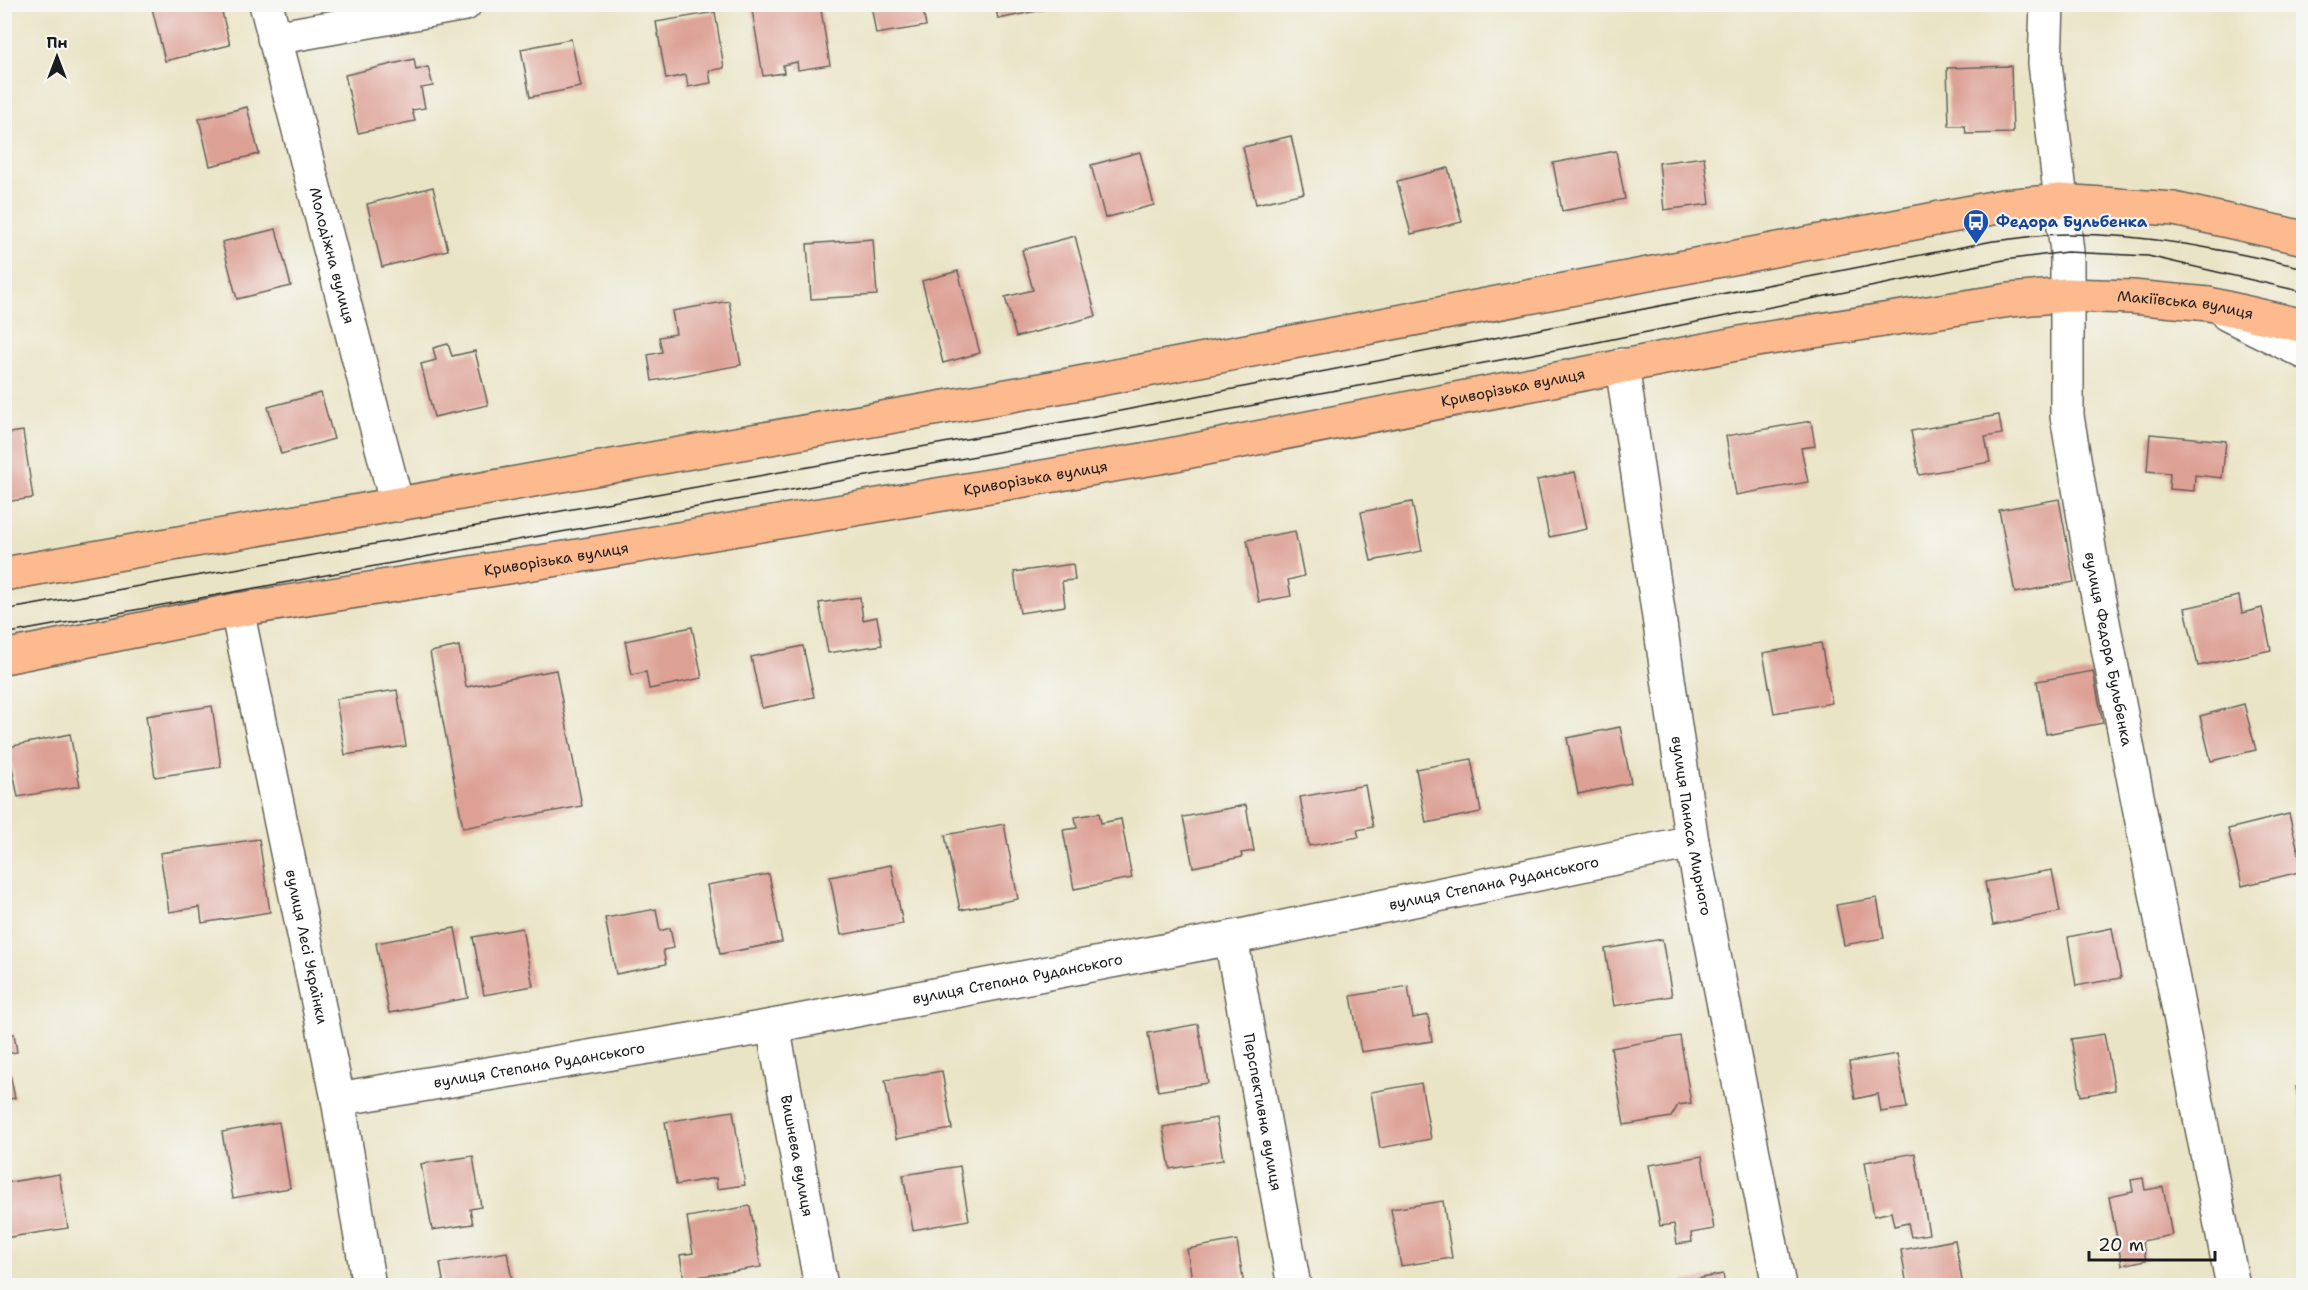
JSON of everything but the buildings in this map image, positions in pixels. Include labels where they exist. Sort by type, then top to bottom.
[{"type":"main road","points":[[4,574],[1074,384],[2003,206],[2060,201],[2174,209],[2304,238]]},
{"type":"main road","name":"Макіївська вулиця","points":[[2066,295],[2132,297],[2209,304],[2304,326]]},
{"type":"main road","name":"Криворізька вулиця","points":[[4,657],[237,610],[590,554],[1160,457],[1751,341],[1999,302],[2066,295]]},
{"type":"street","name":"Молодіжна вулиця","points":[[266,4],[397,505]]},
{"type":"street","points":[[274,38],[465,4]]},
{"type":"street","name":"вулиця Федора Бульбенка","points":[[2047,4],[2045,63],[2060,201],[2066,234],[2067,416],[2092,566],[2233,1286]]},
{"type":"street","points":[[2209,304],[2304,352]]},
{"type":"street","name":"вулиця Панаса Мирного","points":[[1622,365],[1692,842],[1779,1286]]},
{"type":"street","name":"вулиця Лесі Українки","points":[[237,610],[338,1099],[369,1286]]},
{"type":"street","name":"вулиця Степана Руданського","points":[[338,1099],[773,1026],[1231,938],[1692,842]]},
{"type":"street","name":"Перспективна вулиця","points":[[1231,938],[1294,1286]]},
{"type":"street","name":"Вишнева вулиця","points":[[773,1026],[821,1286]]},
{"type":"tram line","points":[[4,610],[1079,419],[1993,241],[2058,234],[2127,237],[2216,249],[2304,268]]},
{"type":"tram line","points":[[4,634],[1588,344],[2004,260],[2067,252],[2148,256],[2304,292]]},
{"type":"place","name":"Федора Бульбенка","points":[[1976,245]]}]
